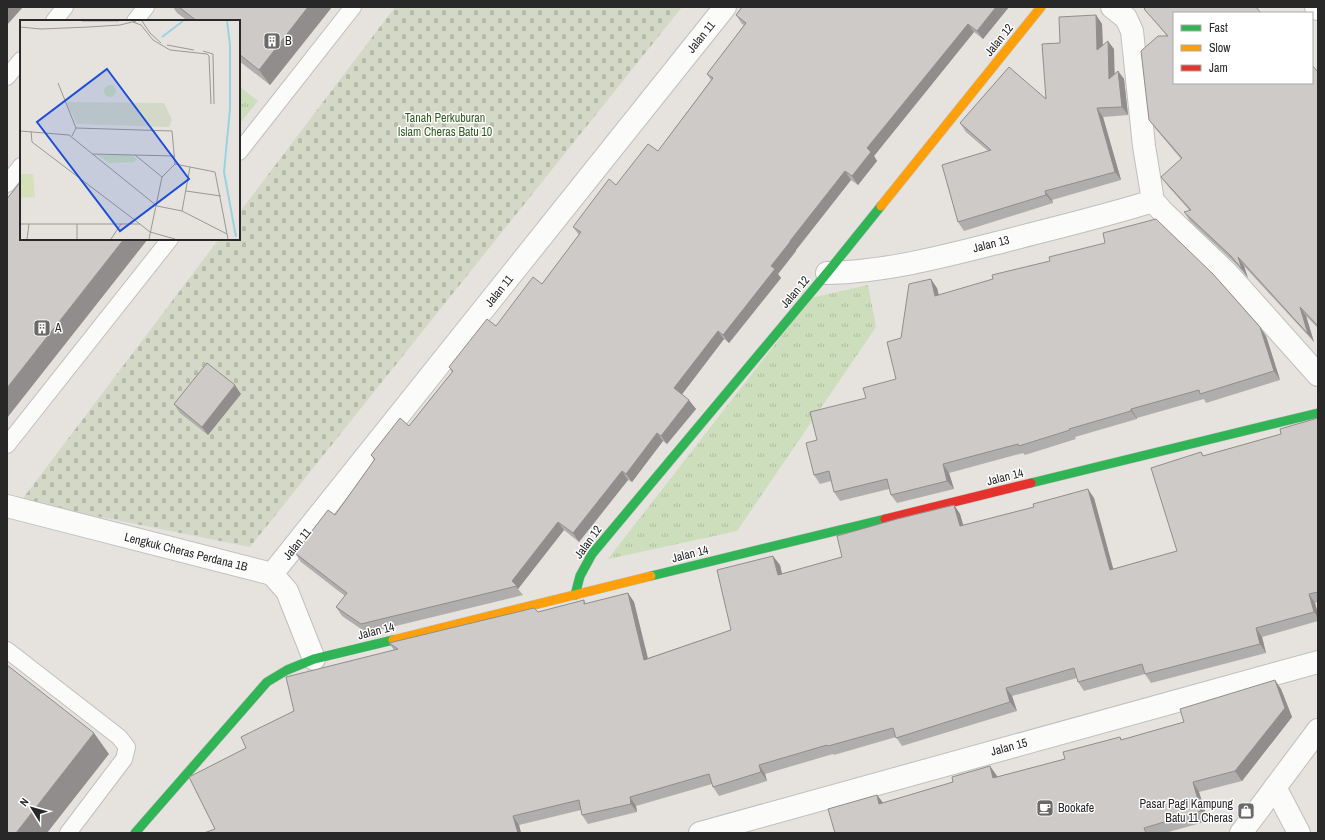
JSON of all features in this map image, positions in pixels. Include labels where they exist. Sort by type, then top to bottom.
[{"type":"street","name":"Jalan 11","points":[[272,574],[725,7]]},
{"type":"street","name":"Jalan 12","points":[[575,595],[580,576],[592,554],[827,273],[1041,7]]},
{"type":"street","points":[[1126,11],[1132,31],[1144,146],[1153,201],[1228,274],[1318,375]]},
{"type":"street","name":"Jalan 13","points":[[827,273],[848,272],[930,260],[1108,215],[1153,201]]},
{"type":"street","name":"Jalan 14","points":[[135,833],[267,682],[287,670],[314,659],[1318,413]]},
{"type":"street","name":"Lengkuk Cheras Perdana 1B","points":[[7,506],[272,574]]},
{"type":"street","points":[[272,574],[287,591],[314,659]]},
{"type":"street","name":"Jalan 15","points":[[700,833],[1318,662]]},
{"type":"street","points":[[1241,833],[1318,730]]},
{"type":"street","points":[[1275,787],[1299,833]]},
{"type":"lane","points":[[55,20],[65,7]]},
{"type":"lane","points":[[136,20],[146,7]]},
{"type":"lane","points":[[240,151],[353,7]]},
{"type":"lane","points":[[7,77],[20,61]]},
{"type":"lane","points":[[7,184],[20,167]]},
{"type":"lane","points":[[7,445],[169,240]]},
{"type":"lane","points":[[7,650],[119,737],[127,747],[124,759],[68,833]]},
{"type":"green space","name":"Tanah Perkuburan Islam Cheras Batu 10","points":[[395,7],[682,7],[250,547],[21,501],[218,240],[240,240],[240,212]]},
{"type":"green space","points":[[240,87],[258,101],[240,123]]},
{"type":"green space","points":[[868,285],[876,327],[737,531],[608,559],[811,298]]},
{"type":"building","name":"B","points":[[179,7],[308,7],[259,70],[240,55],[240,20],[196,20]]},
{"type":"building","points":[[742,7],[996,7],[977,31],[968,24],[867,148],[871,152],[852,176],[845,171],[771,266],[775,269],[723,335],[718,331],[674,388],[689,400],[661,436],[657,433],[626,474],[622,471],[573,533],[558,522],[512,581],[517,586],[361,624],[336,607],[347,593],[295,553],[328,510],[335,515],[375,459],[371,455],[400,418],[409,426],[453,371],[449,367],[487,319],[496,326],[533,277],[542,284],[581,232],[573,227],[609,179],[616,185],[648,144],[658,151],[713,78],[707,74],[746,23],[736,15]]},
{"type":"building","points":[[1146,7],[1256,7],[1260,12],[1173,12],[1173,84],[1313,84],[1313,66],[1318,72],[1318,326],[1300,307],[1308,334],[1238,257],[1242,269],[1231,256],[1184,212],[1191,210],[1161,177],[1182,158],[1149,120],[1141,51],[1158,36],[1168,36],[1144,9]]},
{"type":"building","points":[[1096,15],[1097,50],[1108,41],[1109,79],[1118,71],[1122,107],[1097,108],[1115,172],[1045,191],[1046,195],[958,222],[942,165],[991,150],[960,123],[1009,67],[1046,99],[1042,44],[1060,43],[1059,17]]},
{"type":"building","name":"A","points":[[20,182],[20,240],[123,240],[7,388],[7,199]]},
{"type":"building","points":[[1156,219],[1213,274],[1260,327],[1274,371],[1200,394],[1199,390],[1131,409],[1131,411],[1069,429],[1070,430],[1019,446],[1018,444],[943,464],[947,481],[891,495],[887,479],[834,492],[829,471],[814,475],[806,443],[817,440],[810,412],[866,398],[863,388],[896,379],[887,342],[901,338],[909,284],[931,279],[935,296],[993,279],[992,275],[1050,261],[1049,257],[1105,243],[1103,233]]},
{"type":"building","points":[[207,363],[235,385],[202,427],[174,404]]},
{"type":"building","points":[[1318,418],[1318,592],[1309,594],[1314,612],[1256,628],[1260,644],[1145,674],[1142,664],[1078,682],[1074,668],[1006,688],[1010,702],[896,738],[893,728],[828,746],[827,745],[759,765],[761,772],[713,787],[709,774],[630,797],[631,804],[582,815],[579,800],[513,816],[518,833],[204,833],[215,829],[189,777],[246,748],[241,737],[294,711],[286,677],[398,649],[389,643],[534,608],[538,612],[584,600],[584,604],[628,593],[644,660],[731,630],[717,570],[773,556],[778,575],[842,557],[837,536],[954,505],[960,526],[1034,507],[1033,504],[1088,489],[1110,570],[1177,551],[1151,468],[1201,452],[1203,456],[1281,434],[1280,429]]},
{"type":"building","points":[[7,665],[94,733],[16,833],[7,833]]},
{"type":"building","points":[[1275,680],[1285,708],[1235,771],[1193,782],[1201,811],[1144,828],[1146,833],[835,833],[828,809],[877,795],[879,804],[953,782],[952,777],[990,766],[993,778],[1065,759],[1063,752],[1120,737],[1121,740],[1184,722],[1180,709]]},
{"type":"traffic: fast","points":[[575,595],[580,576],[592,554],[827,273],[881,206]]},
{"type":"traffic: fast","points":[[1031,483],[1318,413]]},
{"type":"traffic: fast","points":[[651,576],[885,519]]},
{"type":"traffic: fast","points":[[135,833],[267,682],[287,670],[314,659],[393,640]]},
{"type":"traffic: slow","points":[[881,206],[1041,7]]},
{"type":"traffic: slow","points":[[393,640],[651,576]]},
{"type":"traffic: jam","points":[[885,519],[1031,483]]},
{"type":"place","name":"B","points":[[272,41]]},
{"type":"place","name":"A","points":[[42,328]]},
{"type":"place","name":"Bookafe","points":[[1045,808]]},
{"type":"place","name":"Pasar Pagi Kampung Batu 11 Cheras","points":[[1246,811]]}]
